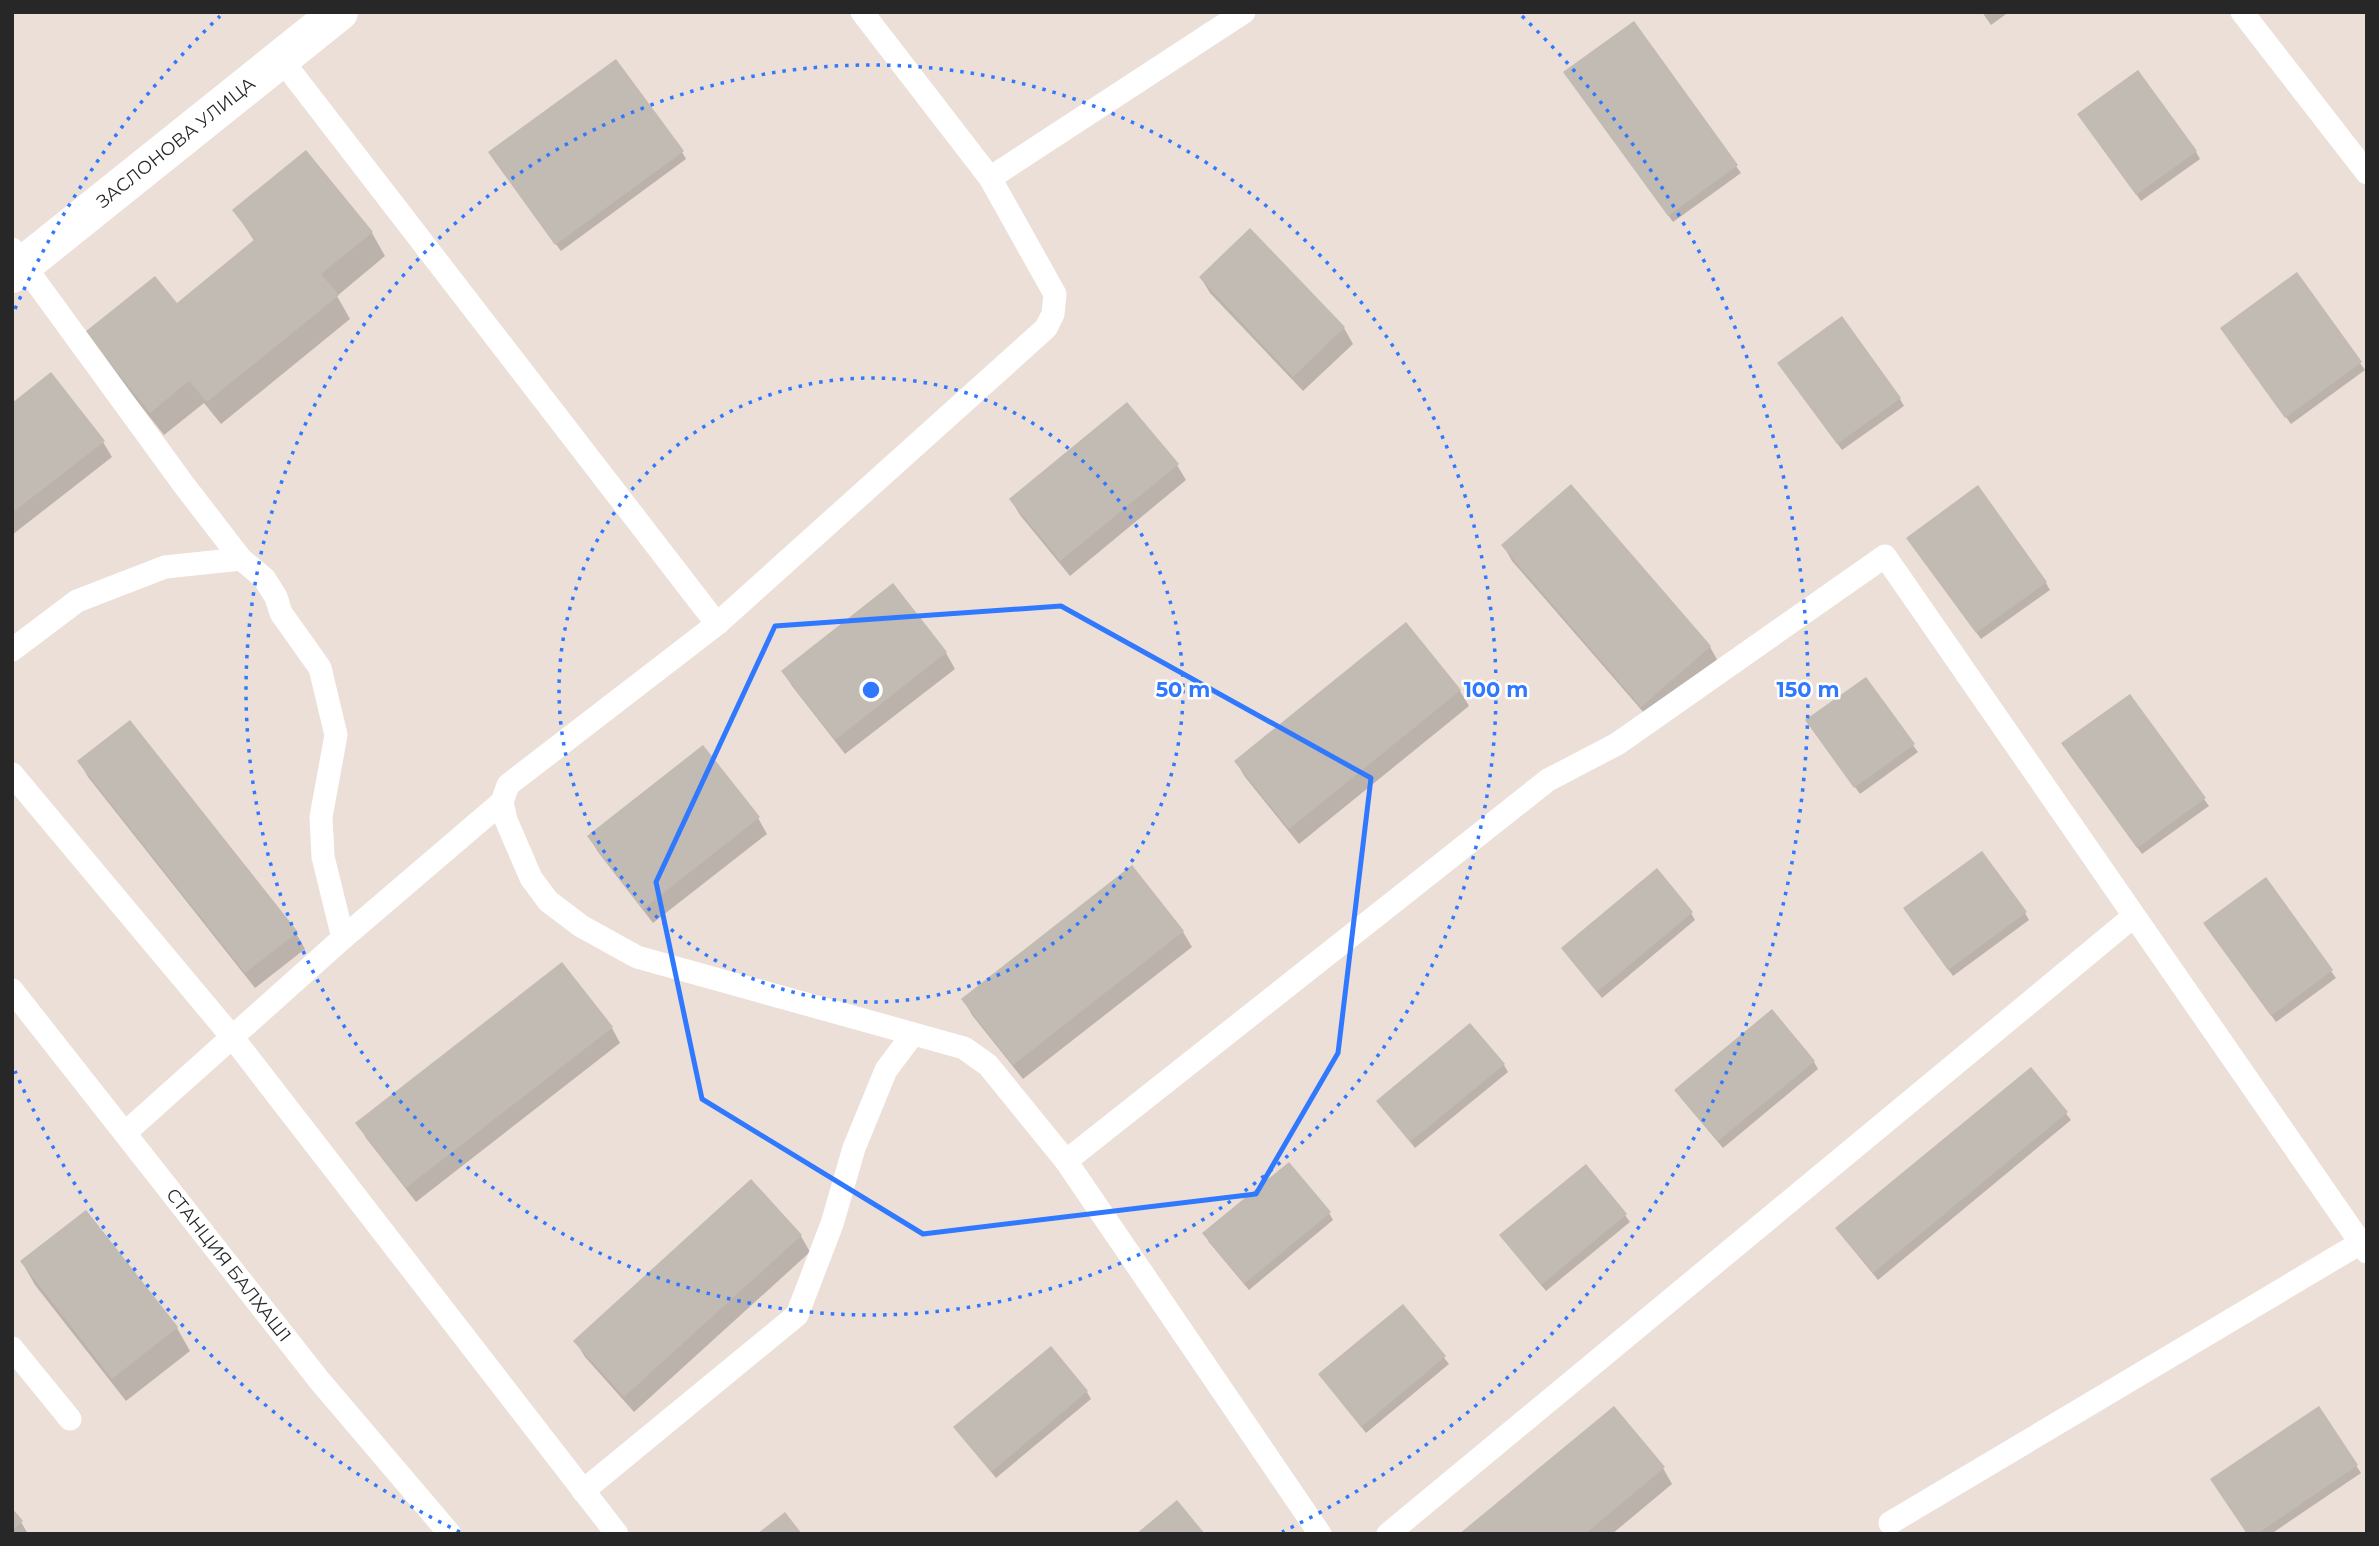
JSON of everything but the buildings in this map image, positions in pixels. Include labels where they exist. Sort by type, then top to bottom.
[{"type":"street","name":"ЗАСЛОНОВА УЛИЦА","points":[[17,262],[339,12]]},
{"type":"lane","points":[[125,1133],[343,937],[502,802],[508,785],[718,624],[1046,328],[1053,314],[1055,294],[990,178],[862,12]]},
{"type":"lane","points":[[990,178],[1244,12]]},
{"type":"lane","points":[[2242,12],[2367,173]]},
{"type":"lane","points":[[281,59],[718,624]]},
{"type":"lane","points":[[17,262],[241,559],[264,578],[281,613],[320,668],[336,735],[321,817],[323,857],[343,937]]},
{"type":"lane","points":[[1066,1161],[1548,780],[1617,744],[1885,556],[2365,1245],[1890,1523]]},
{"type":"lane","points":[[12,650],[77,601],[165,567],[241,559]]},
{"type":"lane","points":[[12,774],[233,1038],[617,1534]]},
{"type":"lane","points":[[502,802],[506,820],[531,878],[548,901],[581,926],[637,957],[964,1048],[988,1065],[1066,1161],[1320,1534]]},
{"type":"lane","points":[[1388,1534],[2134,916]]},
{"type":"lane","name":"СТАНЦИЯ БАЛХАШ1","points":[[12,990],[319,1380],[450,1534]]},
{"type":"lane","points":[[583,1491],[797,1315],[832,1224],[854,1148],[886,1070],[913,1034]]},
{"type":"lane","points":[[12,1348],[70,1419]]},
{"type":"highlighted area","points":[[1061,606],[1371,778],[1338,1053],[1256,1194],[923,1234],[702,1099],[656,882],[775,626]]}]
